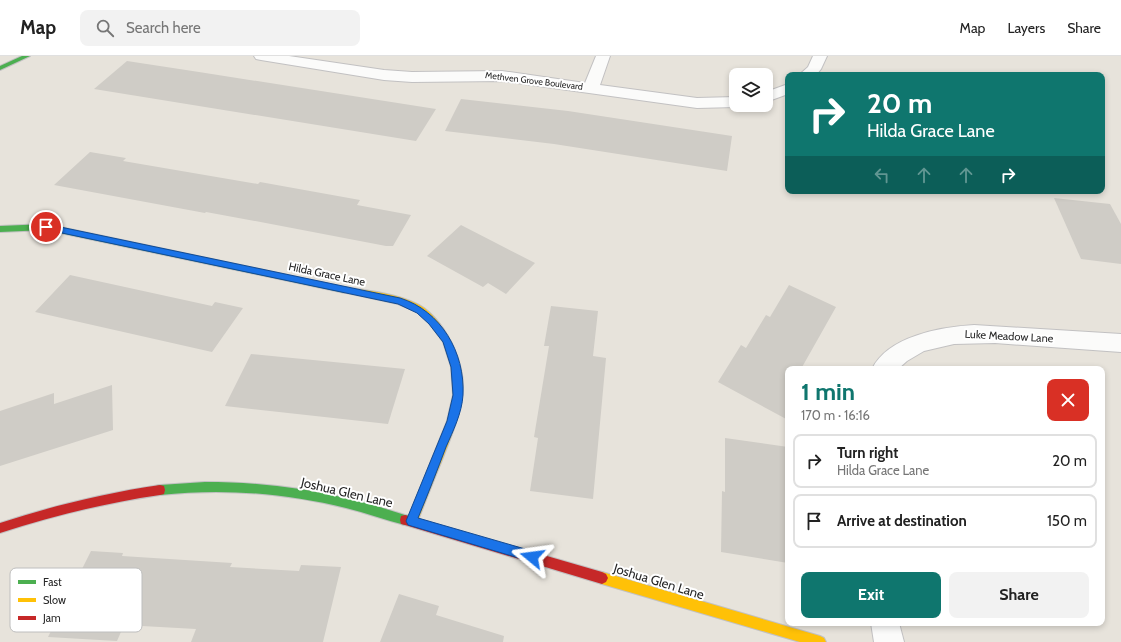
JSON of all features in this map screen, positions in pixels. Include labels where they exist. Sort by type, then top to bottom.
[{"type":"street","points":[[0,68],[27,56]]},
{"type":"street","name":"Methven Grove Boulevard","points":[[261,56],[316,60],[384,75],[412,77],[502,76],[697,103],[729,102]]},
{"type":"street","points":[[591,88],[603,56]]},
{"type":"street","points":[[810,72],[814,69],[820,56]]},
{"type":"street","points":[[773,94],[785,90]]},
{"type":"street","name":"Hilda Grace Lane","points":[[0,229],[46,227],[400,301],[420,310],[432,321],[447,341],[456,367],[458,395],[452,421],[412,521]]},
{"type":"street","name":"Luke Meadow Lane","points":[[886,366],[908,348],[933,339],[958,334],[995,334],[1121,343]]},
{"type":"street","name":"Joshua Glen Lane","points":[[0,528],[39,514],[99,500],[160,489],[218,486],[266,488],[339,501],[412,521],[820,642]]},
{"type":"street","points":[[886,626],[889,642]]},
{"type":"building","points":[[127,61],[436,109],[416,141],[94,89]]},
{"type":"building","points":[[461,99],[568,111],[732,136],[727,171],[554,144],[445,131]]},
{"type":"building","points":[[90,152],[126,158],[123,161],[258,184],[260,182],[360,200],[357,205],[411,215],[393,246],[386,246],[54,185]]},
{"type":"building","points":[[1054,198],[1110,204],[1121,224],[1121,264],[1081,259]]},
{"type":"building","points":[[461,225],[535,263],[506,294],[488,283],[483,287],[427,256]]},
{"type":"building","points":[[70,275],[212,306],[215,302],[243,308],[212,352],[35,312]]},
{"type":"building","points":[[789,285],[836,307],[803,366],[785,366],[785,418],[718,382],[741,345],[746,348],[766,315],[770,317]]},
{"type":"building","points":[[551,306],[598,311],[593,356],[606,358],[593,499],[530,491],[538,438],[534,437],[549,346],[544,346]]},
{"type":"building","points":[[251,354],[405,369],[388,424],[225,406]]},
{"type":"building","points":[[112,385],[113,430],[0,466],[0,411],[54,393],[54,404]]},
{"type":"building","points":[[725,438],[785,447],[785,563],[721,552],[722,491],[725,492]]},
{"type":"building","points":[[91,551],[123,553],[122,556],[232,563],[230,567],[299,571],[301,565],[341,567],[323,642],[191,642],[196,629],[142,626],[142,568],[82,568]]},
{"type":"building","points":[[399,594],[439,606],[436,615],[504,636],[503,642],[380,642]]},
{"type":"building","points":[[50,632],[121,632],[117,641],[48,637]]},
{"type":"traffic: fast","points":[[0,68],[27,56]]},
{"type":"traffic: fast","points":[[0,229],[46,227],[345,290]]},
{"type":"traffic: fast","points":[[160,490],[205,487],[272,490],[316,496],[355,505],[405,520]]},
{"type":"traffic: slow","points":[[345,290],[400,301],[420,310],[432,321],[447,341],[456,367],[458,395],[452,421],[412,521]]},
{"type":"traffic: slow","points":[[602,578],[820,642]]},
{"type":"traffic: jam","points":[[0,528],[40,515],[79,505],[119,496],[160,490]]},
{"type":"traffic: jam","points":[[405,520],[602,578]]},
{"type":"route","points":[[46,227],[400,301],[420,310],[432,321],[447,341],[456,367],[458,395],[452,421],[412,521],[532,557]]}]
